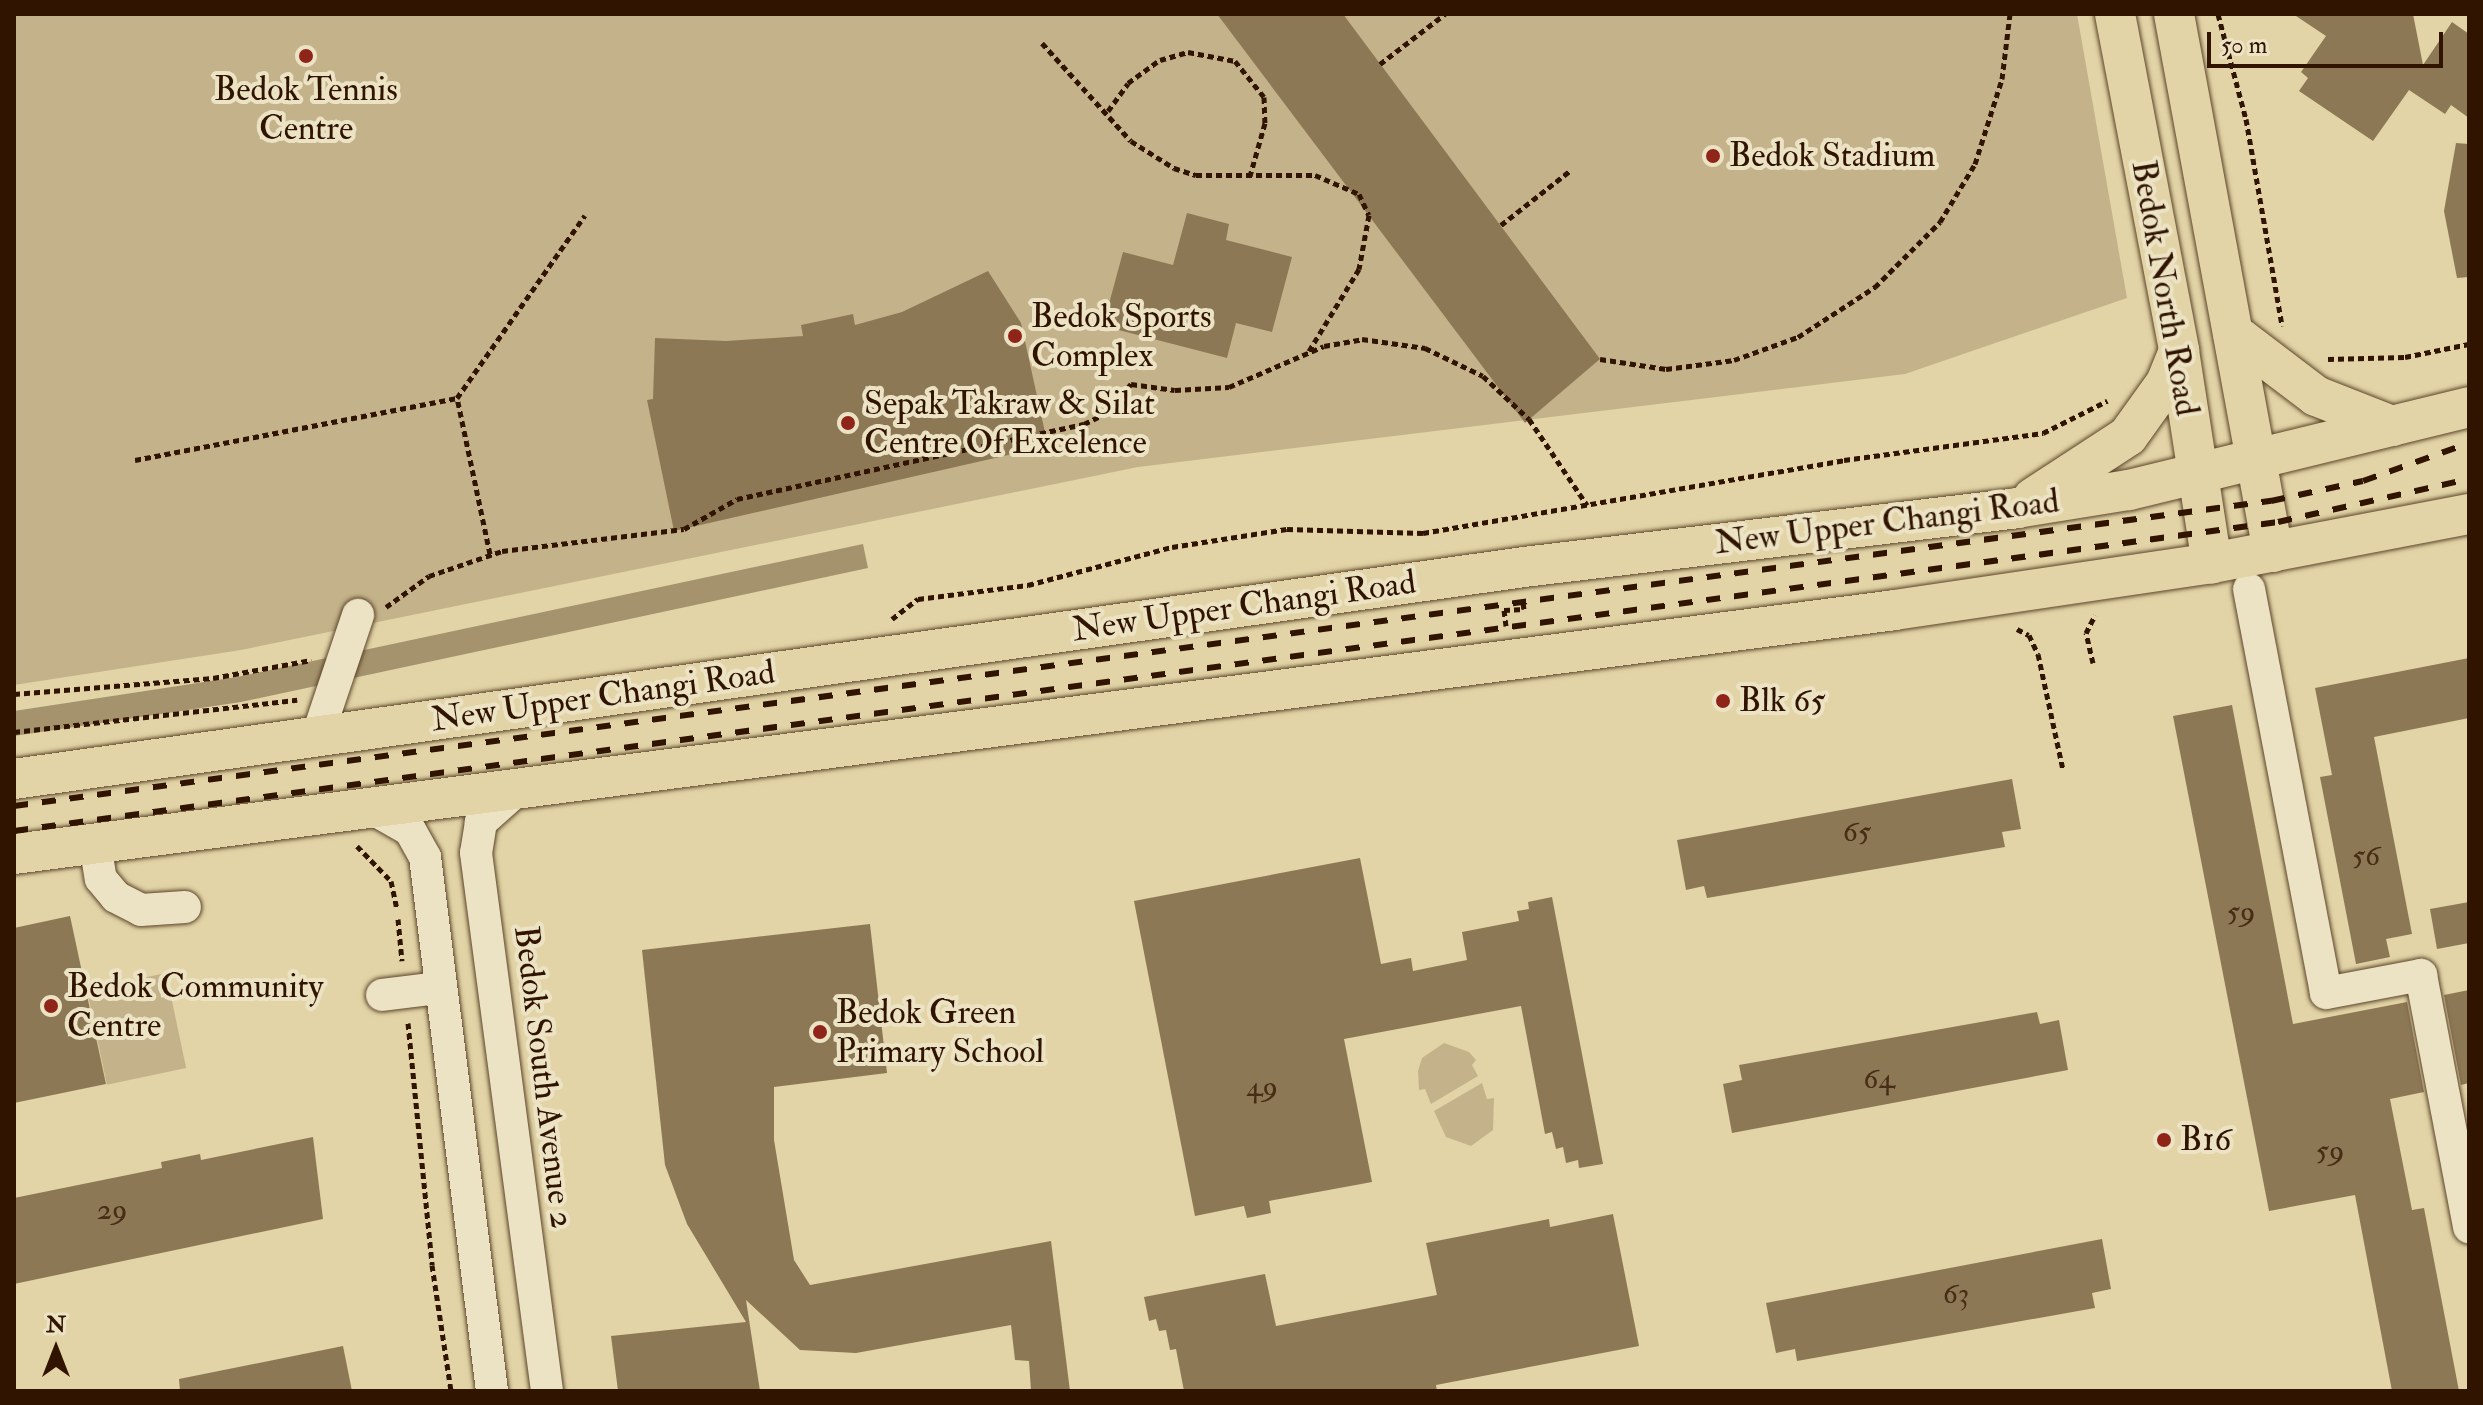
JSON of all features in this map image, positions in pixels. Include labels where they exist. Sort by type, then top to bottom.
[{"type":"main road","name":"Bedok North Road","points":[[2115,14],[2179,351],[2212,563]]},
{"type":"main road","name":"Bedok North Road","points":[[2174,14],[2273,552]]},
{"type":"main road","points":[[2233,333],[2306,390],[2392,426]]},
{"type":"main road","points":[[2016,508],[2128,436],[2166,383],[2179,351]]},
{"type":"main road","name":"New Upper Changi Road","points":[[14,779],[1524,567],[2016,508],[2196,473],[2469,407]]},
{"type":"main road","points":[[14,854],[95,843],[358,823],[518,789],[1541,658],[2212,563],[2469,514]]},
{"type":"street","points":[[2249,589],[2326,993],[2421,975],[2469,1227]]},
{"type":"street","points":[[317,737],[358,615]]},
{"type":"street","name":"Bedok South Avenue 2","points":[[518,789],[481,822],[476,853],[547,1391]]},
{"type":"street","points":[[358,823],[400,821],[419,841],[492,1391]]},
{"type":"street","points":[[95,843],[101,879],[116,897],[141,910],[185,907]]},
{"type":"street","points":[[394,994],[438,988]]},
{"type":"path","points":[[1380,64],[1445,14]]},
{"type":"path","points":[[1600,359],[1666,369],[1734,360],[1798,337],[1875,287],[1940,222],[1975,164],[2002,79],[2010,14]]},
{"type":"path","points":[[2218,14],[2246,119],[2287,333]]},
{"type":"path","points":[[1042,43],[1108,111],[1131,141],[1174,168],[1196,175],[1315,175],[1341,183],[1359,194],[1369,215],[1359,269],[1306,354]]},
{"type":"path","points":[[1108,111],[1128,83],[1160,60],[1188,52],[1235,61],[1264,97],[1265,123],[1250,176]]},
{"type":"path","points":[[1501,225],[1571,170]]},
{"type":"path","points":[[135,460],[457,398],[585,215]]},
{"type":"path","points":[[358,615],[397,604],[411,585],[490,554],[537,543],[684,529],[737,499],[1084,424],[1109,412],[1131,384],[1175,390],[1229,387],[1341,342],[1382,339],[1446,356],[1515,403],[1578,487],[1587,505]]},
{"type":"path","points":[[2319,355],[2360,362],[2469,344]]},
{"type":"path","points":[[886,625],[918,599],[1028,585],[1172,547],[1287,529],[1423,533],[1844,460],[2043,433],[2118,394]]},
{"type":"path","points":[[457,398],[490,554]]},
{"type":"path","points":[[2008,628],[2029,635],[2038,654],[2063,770]]},
{"type":"path","points":[[14,694],[213,678],[345,655]]},
{"type":"path","points":[[358,823],[391,881],[394,994],[451,1391]]},
{"type":"shaded area","name":"Bedok Sports Complex","points":[[14,14],[2077,14],[2127,298],[1905,374],[1138,467],[241,650],[14,685]]},
{"type":"shaded area","points":[[863,544],[868,568],[241,702],[14,736],[14,711],[237,677]]},
{"type":"shaded area","points":[[166,973],[186,1068],[107,1085],[87,990]]},
{"type":"shaded area","points":[[1444,1043],[1469,1052],[1476,1060],[1472,1065],[1478,1076],[1431,1104],[1425,1089],[1419,1090],[1418,1071],[1422,1058]]},
{"type":"shaded area","points":[[1482,1083],[1487,1099],[1494,1098],[1493,1130],[1471,1146],[1446,1137],[1434,1111]]},
{"type":"building","points":[[1217,14],[1343,14],[1600,359],[1525,423]]},
{"type":"building","points":[[2293,14],[2413,14],[2423,65],[2452,22],[2469,34],[2469,118],[2451,105],[2445,114],[2409,90],[2373,141],[2299,91],[2308,78],[2301,72],[2326,36]]},
{"type":"building","points":[[2456,143],[2469,144],[2469,277],[2457,278],[2444,211]]},
{"type":"building","points":[[1187,213],[1229,224],[1226,240],[1292,257],[1272,332],[1236,323],[1227,358],[1103,326],[1123,252],[1173,265]]},
{"type":"building","name":"Sepak Takraw & Silat Centre Of Excelence","points":[[988,271],[1021,323],[1048,446],[674,531],[647,400],[653,399],[655,338],[726,341],[803,336],[801,325],[853,314],[855,325],[902,312]]},
{"type":"building","points":[[2469,658],[2469,718],[2374,737],[2412,934],[2386,939],[2390,957],[2356,964],[2320,777],[2332,775],[2315,688]]},
{"type":"building","points":[[2232,705],[2293,1024],[2407,1002],[2424,1092],[2390,1099],[2412,1210],[2424,1208],[2459,1391],[2392,1391],[2355,1195],[2269,1211],[2173,716]]},
{"type":"building","points":[[2012,779],[2021,829],[2002,832],[2005,847],[1707,898],[1704,886],[1686,890],[1677,840]]},
{"type":"building","points":[[1360,858],[1381,964],[1411,958],[1413,971],[1467,960],[1462,932],[1519,921],[1517,911],[1529,909],[1528,902],[1552,897],[1603,1164],[1579,1168],[1578,1160],[1566,1163],[1563,1147],[1556,1149],[1552,1132],[1545,1134],[1521,1006],[1344,1039],[1372,1182],[1269,1201],[1271,1213],[1247,1218],[1244,1206],[1195,1216],[1134,901]]},
{"type":"building","points":[[2469,902],[2469,943],[2437,949],[2430,909]]},
{"type":"building","name":"Bedok Community Centre","points":[[70,916],[106,1084],[14,1103],[14,928]]},
{"type":"building","points":[[870,924],[887,1073],[774,1087],[774,1140],[794,1260],[810,1285],[1051,1241],[1070,1391],[1031,1391],[1029,1361],[1015,1360],[1011,1325],[856,1353],[800,1350],[746,1300],[760,1391],[618,1391],[611,1336],[746,1322],[687,1224],[665,1165],[642,950]]},
{"type":"building","points":[[2469,990],[2469,1083],[2461,1085],[2444,995]]},
{"type":"building","points":[[2037,1012],[2040,1024],[2059,1020],[2068,1070],[1732,1133],[1723,1084],[1742,1080],[1739,1065]]},
{"type":"building","points":[[313,1137],[323,1219],[14,1284],[14,1198],[162,1168],[161,1162],[200,1154],[201,1160]]},
{"type":"building","points":[[1613,1214],[1639,1346],[1436,1385],[1437,1391],[1184,1391],[1176,1349],[1170,1350],[1166,1330],[1159,1331],[1156,1319],[1149,1321],[1144,1297],[1265,1274],[1276,1326],[1437,1295],[1426,1243],[1549,1219],[1550,1227]]},
{"type":"building","points":[[2102,1239],[2111,1289],[2092,1293],[2095,1308],[1797,1361],[1795,1349],[1776,1353],[1766,1303]]},
{"type":"building","points":[[343,1346],[352,1391],[180,1391],[179,1379]]},
{"type":"railway","points":[[14,806],[2271,501],[2363,481],[2469,443]]},
{"type":"railway","points":[[14,831],[2278,522],[2469,479]]},
{"type":"place","name":"Bedok Tennis Centre","points":[[306,56]]},
{"type":"place","name":"Bedok Stadium","points":[[1713,156]]},
{"type":"place","name":"Bedok Sports Complex","points":[[1015,336]]},
{"type":"place","name":"Sepak Takraw & Silat Centre Of Excelence","points":[[848,423]]},
{"type":"place","name":"Blk 65","points":[[1723,701]]},
{"type":"place","name":"Bedok Community Centre","points":[[51,1006]]},
{"type":"place","name":"Bedok Green Primary School","points":[[820,1032]]},
{"type":"place","name":"B16","points":[[2164,1140]]}]
